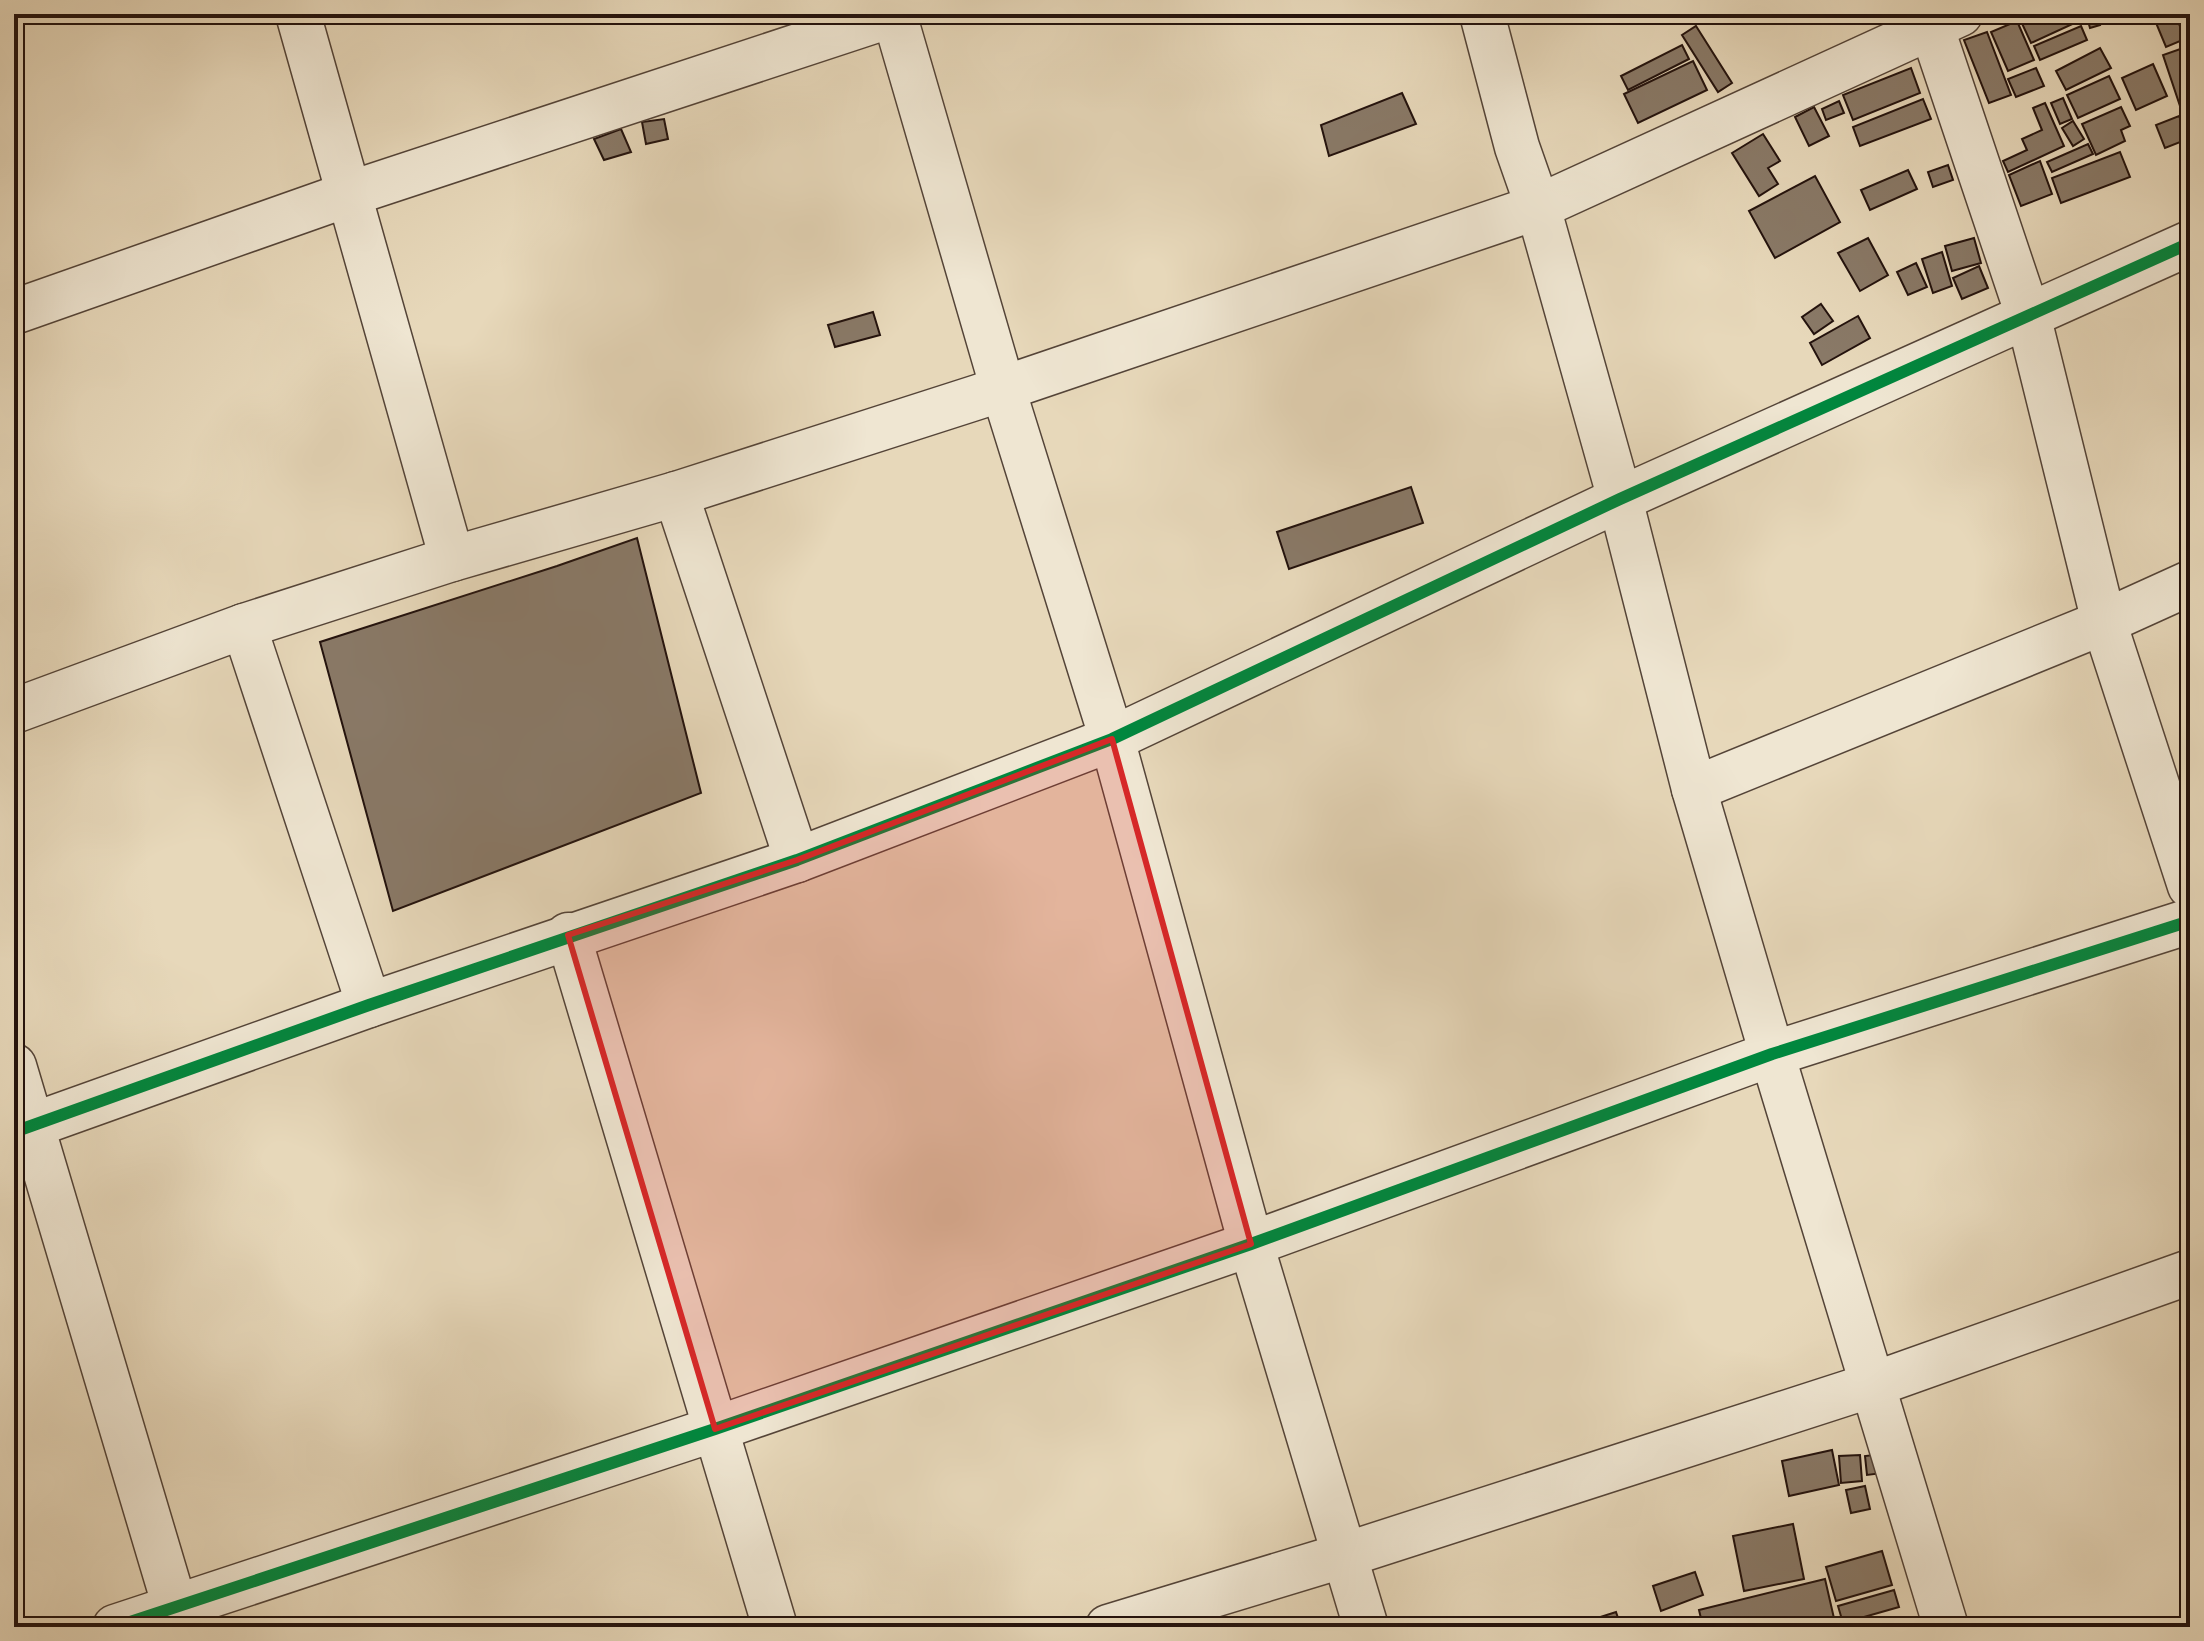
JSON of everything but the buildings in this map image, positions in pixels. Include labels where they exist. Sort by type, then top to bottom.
[{"type":"street","points":[[298,14],[452,559]]},
{"type":"street","points":[[14,312],[349,194],[894,14],[1003,389],[1112,739],[1251,1244],[1366,1627]]},
{"type":"street","points":[[1482,14],[1517,147],[1538,207],[1620,499],[1694,789],[1946,1627]]},
{"type":"street","points":[[14,711],[244,626],[452,559],[676,494],[1003,389],[1538,207],[1939,18],[2028,315],[2104,622],[2190,886]]},
{"type":"street","points":[[23,1129],[568,935],[797,860],[1112,739],[1620,499],[2190,243]]},
{"type":"street","points":[[676,494],[797,860]]},
{"type":"street","points":[[1694,789],[2104,622],[2190,583]]},
{"type":"street","points":[[244,626],[369,1005]]},
{"type":"street","points":[[115,1627],[178,1617],[1251,1244],[1772,1054],[2190,921]]},
{"type":"street","points":[[568,935],[775,1627]]},
{"type":"street","points":[[14,1066],[23,1129],[178,1617]]},
{"type":"street","points":[[1108,1627],[1345,1555],[1872,1385],[2190,1272]]},
{"type":"highlighted area","points":[[1112,739],[1251,1244],[715,1429],[568,935],[797,860]]},
{"type":"cycle path","points":[[14,1132],[369,1005],[797,860],[1112,739],[1620,499],[2190,243]]},
{"type":"cycle path","points":[[115,1627],[715,1429],[1251,1244],[1772,1054],[2190,921]]}]
